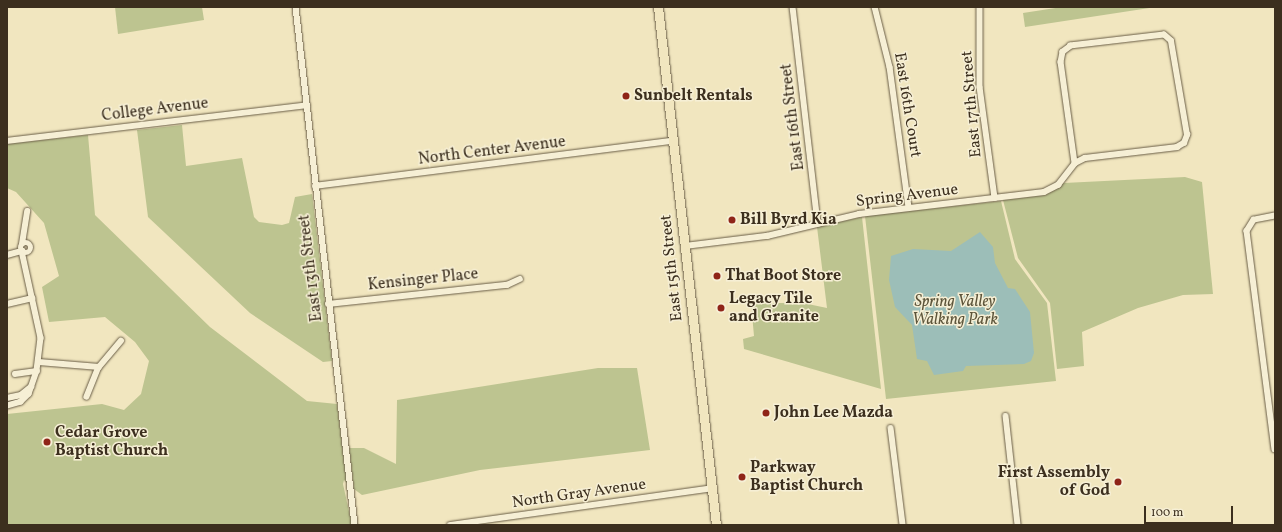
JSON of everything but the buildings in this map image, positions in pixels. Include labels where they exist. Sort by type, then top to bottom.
[{"type":"main road","name":"East 15th Street","points":[[658,7],[716,525]]},
{"type":"street","name":"East 13th Street","points":[[296,7],[328,304],[355,525]]},
{"type":"street","name":"East 16th Street","points":[[793,7],[818,224]]},
{"type":"street","name":"East 16th Court","points":[[875,7],[890,67],[909,208]]},
{"type":"street","name":"East 17th Street","points":[[980,7],[980,87],[995,198]]},
{"type":"street","points":[[1164,35],[1171,41],[1187,135],[1184,143],[1093,156],[1075,163],[1061,62],[1064,52],[1071,46],[1164,35]]},
{"type":"street","name":"College Avenue","points":[[7,141],[307,105]]},
{"type":"street","name":"North Center Avenue","points":[[315,186],[673,141]]},
{"type":"street","name":"Spring Avenue","points":[[685,246],[767,236],[818,224],[909,208],[995,198],[1052,189],[1075,163]]},
{"type":"street","points":[[7,406],[26,399],[32,386],[39,362],[41,338],[22,251],[27,211]]},
{"type":"street","points":[[1275,216],[1250,223],[1248,240],[1275,448]]},
{"type":"street","points":[[7,255],[22,251],[29,252],[32,246],[27,242],[22,244]]},
{"type":"street","name":"Kensinger Place","points":[[328,304],[507,284],[520,279]]},
{"type":"street","points":[[7,304],[32,298]]},
{"type":"street","points":[[87,397],[99,367],[121,341]]},
{"type":"street","points":[[39,362],[99,367]]},
{"type":"street","points":[[15,374],[37,371]]},
{"type":"street","points":[[7,398],[21,395],[32,386]]},
{"type":"street","points":[[1006,416],[1018,525]]},
{"type":"street","points":[[891,428],[903,525]]},
{"type":"street","name":"North Gray Avenue","points":[[450,525],[712,488]]},
{"type":"green space","points":[[115,7],[202,7],[204,20],[118,34]]},
{"type":"green space","points":[[1062,7],[1156,7],[1025,27],[1023,13]]},
{"type":"green space","points":[[182,125],[186,166],[242,158],[254,217],[259,222],[282,225],[289,223],[295,197],[312,194],[332,361],[323,362],[250,313],[148,217],[137,130]]},
{"type":"green space","points":[[88,135],[95,215],[210,327],[307,401],[337,404],[347,483],[344,480],[343,484],[352,525],[7,525],[7,414],[102,404],[124,410],[141,394],[149,361],[135,342],[105,317],[49,322],[42,287],[59,276],[44,223],[16,192],[7,188],[7,144]]},
{"type":"green space","points":[[1185,177],[1202,182],[1213,294],[1183,295],[1138,308],[1082,332],[1084,366],[1057,369],[1050,303],[1018,258],[1003,200],[1046,195],[1064,183]]},
{"type":"green space","name":"Spring Valley Walking Park","points":[[1001,201],[1015,259],[1047,303],[1056,381],[886,399],[865,216]]},
{"type":"green space","points":[[862,217],[881,389],[744,349],[743,339],[754,336],[751,303],[803,303],[827,308],[817,227]]},
{"type":"green space","points":[[598,368],[637,368],[650,450],[480,470],[362,495],[354,489],[349,448],[364,448],[396,464],[397,400]]},
{"type":"water","points":[[980,232],[993,247],[995,263],[1008,288],[1015,289],[1030,312],[1034,353],[1031,361],[1024,364],[966,366],[963,371],[934,375],[927,361],[917,359],[912,325],[895,307],[889,280],[891,256],[913,249],[951,251]]},
{"type":"place","name":"Sunbelt Rentals","points":[[626,96]]},
{"type":"place","name":"Bill Byrd Kia","points":[[732,220]]},
{"type":"place","name":"That Boot Store","points":[[717,276]]},
{"type":"place","name":"Legacy Tile and Granite","points":[[721,308]]},
{"type":"place","name":"John Lee Mazda","points":[[766,413]]},
{"type":"place","name":"Cedar Grove Baptist Church","points":[[47,442]]},
{"type":"place","name":"Parkway Baptist Church","points":[[742,477]]},
{"type":"place","name":"First Assembly of God","points":[[1118,482]]}]
